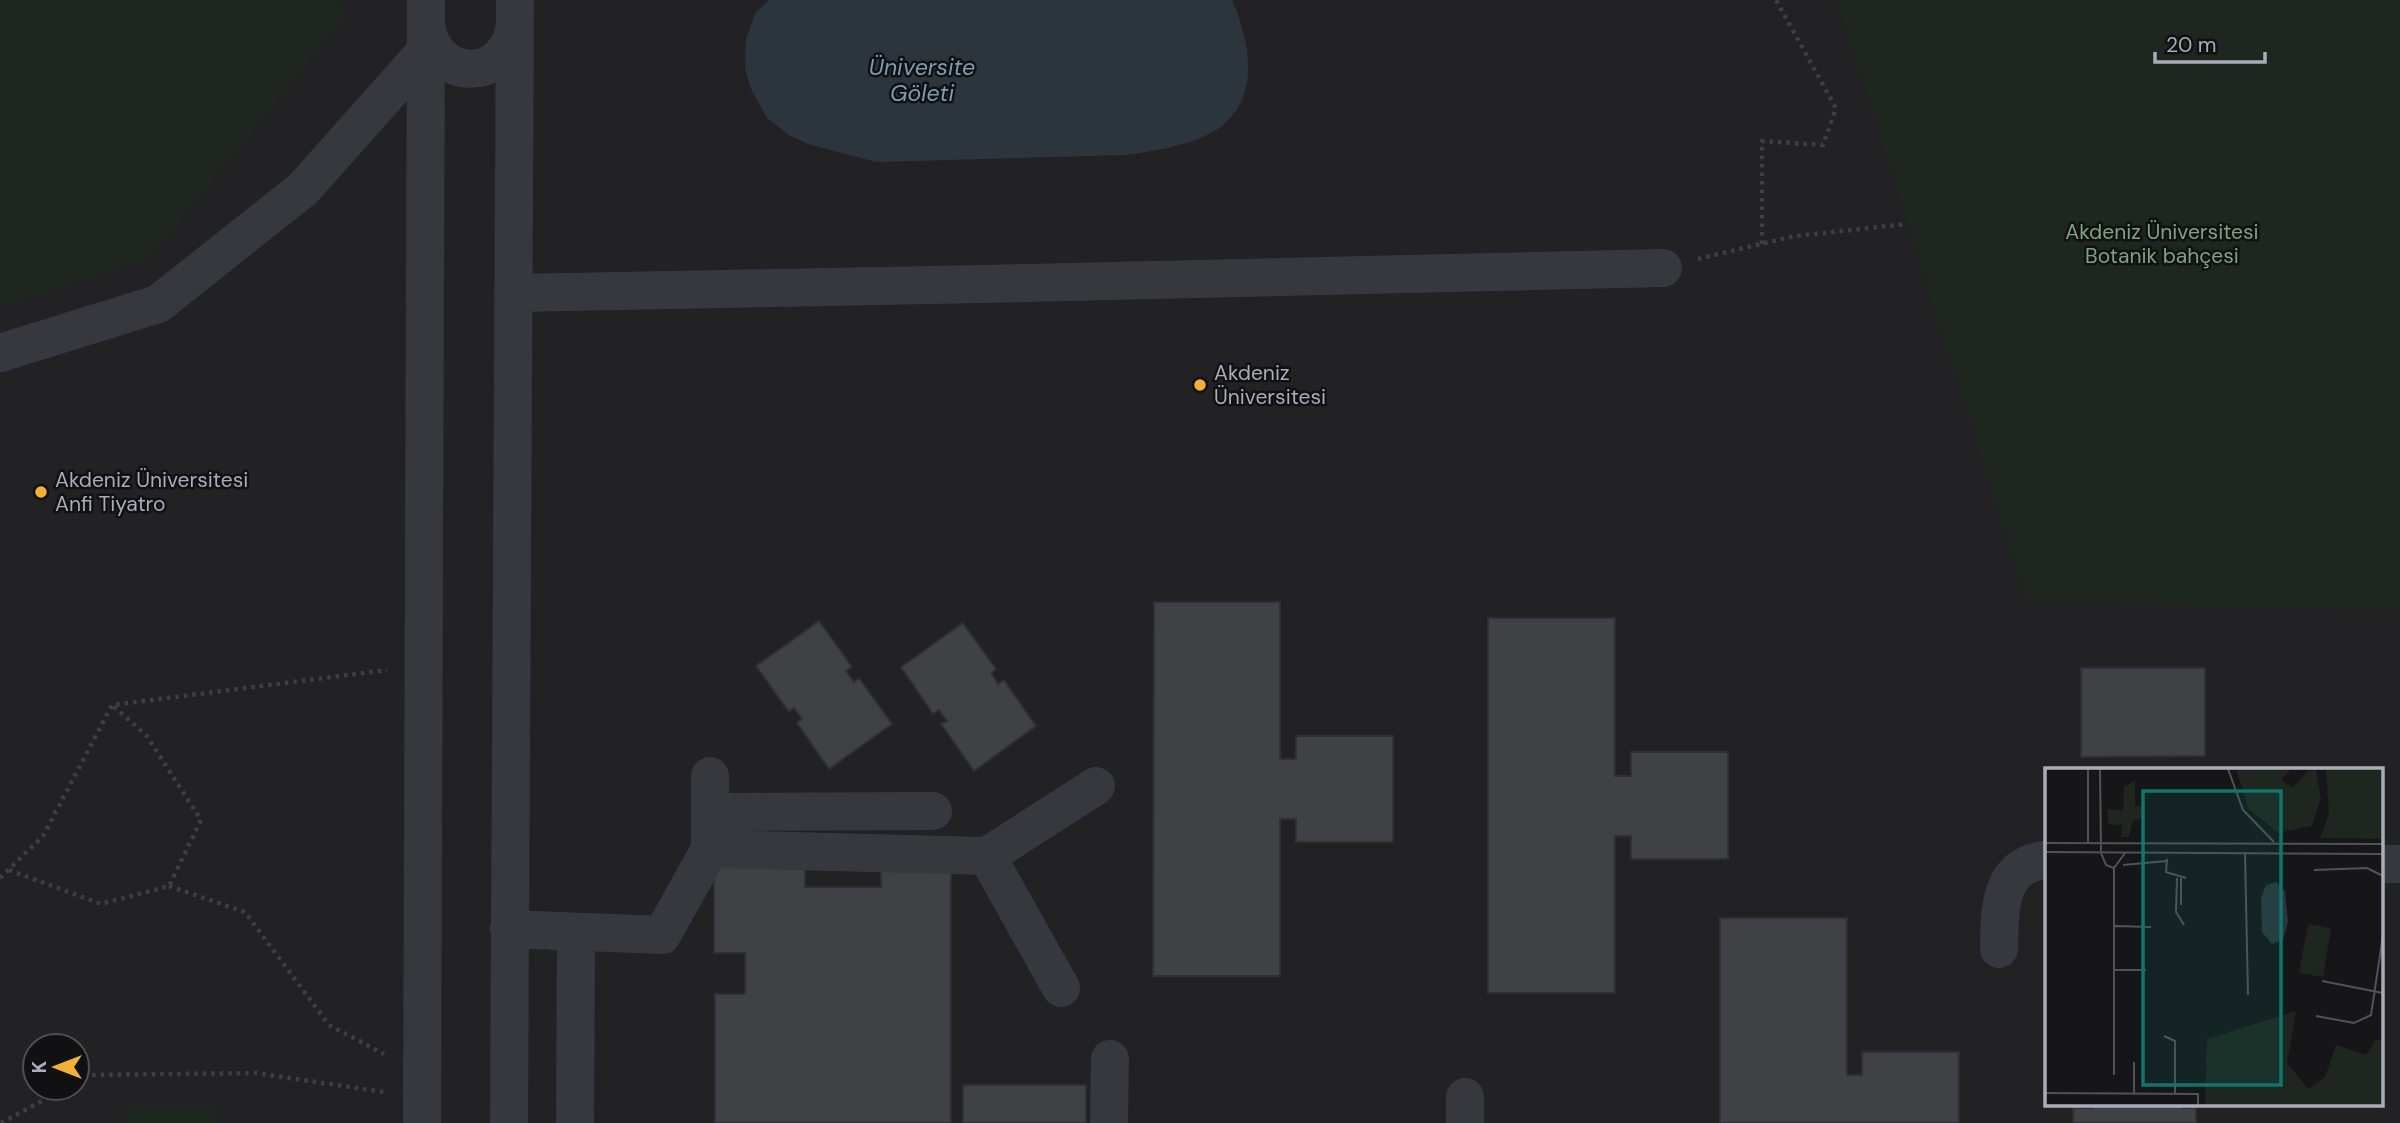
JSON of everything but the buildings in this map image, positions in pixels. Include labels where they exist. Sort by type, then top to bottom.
[{"type":"street","points":[[428,19],[432,47],[439,57],[460,68],[471,69],[493,63],[502,56],[513,36],[512,8]]},
{"type":"street","points":[[509,1123],[512,8]]},
{"type":"street","points":[[0,353],[158,304],[303,190],[428,19]]},
{"type":"street","points":[[422,1096],[428,19]]},
{"type":"street","points":[[513,293],[1663,268]]},
{"type":"street","points":[[710,813],[987,856],[1096,786]]},
{"type":"street","points":[[710,813],[933,811]]},
{"type":"street","points":[[509,929],[662,935],[710,813]]},
{"type":"street","points":[[987,856],[1061,988]]},
{"type":"street","points":[[1999,949],[2001,900],[2007,885],[2017,873],[2029,865],[2045,860]]},
{"type":"street","points":[[2382,863],[2400,864]]},
{"type":"street","points":[[575,1123],[576,932]]},
{"type":"street","points":[[1109,1123],[1110,1059]]},
{"type":"path","points":[[1762,244],[1762,141],[1824,145],[1836,108],[1776,0]]},
{"type":"path","points":[[1663,268],[1795,236],[1907,224]]},
{"type":"path","points":[[113,705],[425,665]]},
{"type":"path","points":[[0,878],[43,836],[113,705]]},
{"type":"path","points":[[113,705],[145,735],[201,820],[169,886]]},
{"type":"path","points":[[9,870],[101,904],[169,886],[245,912],[329,1025],[422,1096]]},
{"type":"path","points":[[91,1075],[256,1073],[422,1096]]},
{"type":"path","points":[[1,1123],[40,1102]]},
{"type":"shaded area","name":"Akdeniz Üniversitesi","points":[[0,0],[2400,0],[2400,1123],[0,1123]]},
{"type":"green space","points":[[0,0],[340,0],[344,20],[151,259],[0,308]]},
{"type":"green space","name":"Akdeniz Üniversitesi Botanik bahçesi","points":[[1836,0],[2400,0],[2400,611],[2026,603]]},
{"type":"green space","points":[[126,1106],[218,1106],[221,1123],[125,1123]]},
{"type":"water","name":"Üniversite Göleti","points":[[769,0],[1232,0],[1245,38],[1248,76],[1236,111],[1223,125],[1196,140],[1166,148],[1126,155],[876,162],[808,144],[789,135],[767,118],[752,91],[745,69],[746,39],[756,12]]},
{"type":"place","name":"Akdeniz Üniversitesi","points":[[1200,385]]},
{"type":"place","name":"Akdeniz Üniversitesi Anfi Tiyatro","points":[[41,492]]}]
